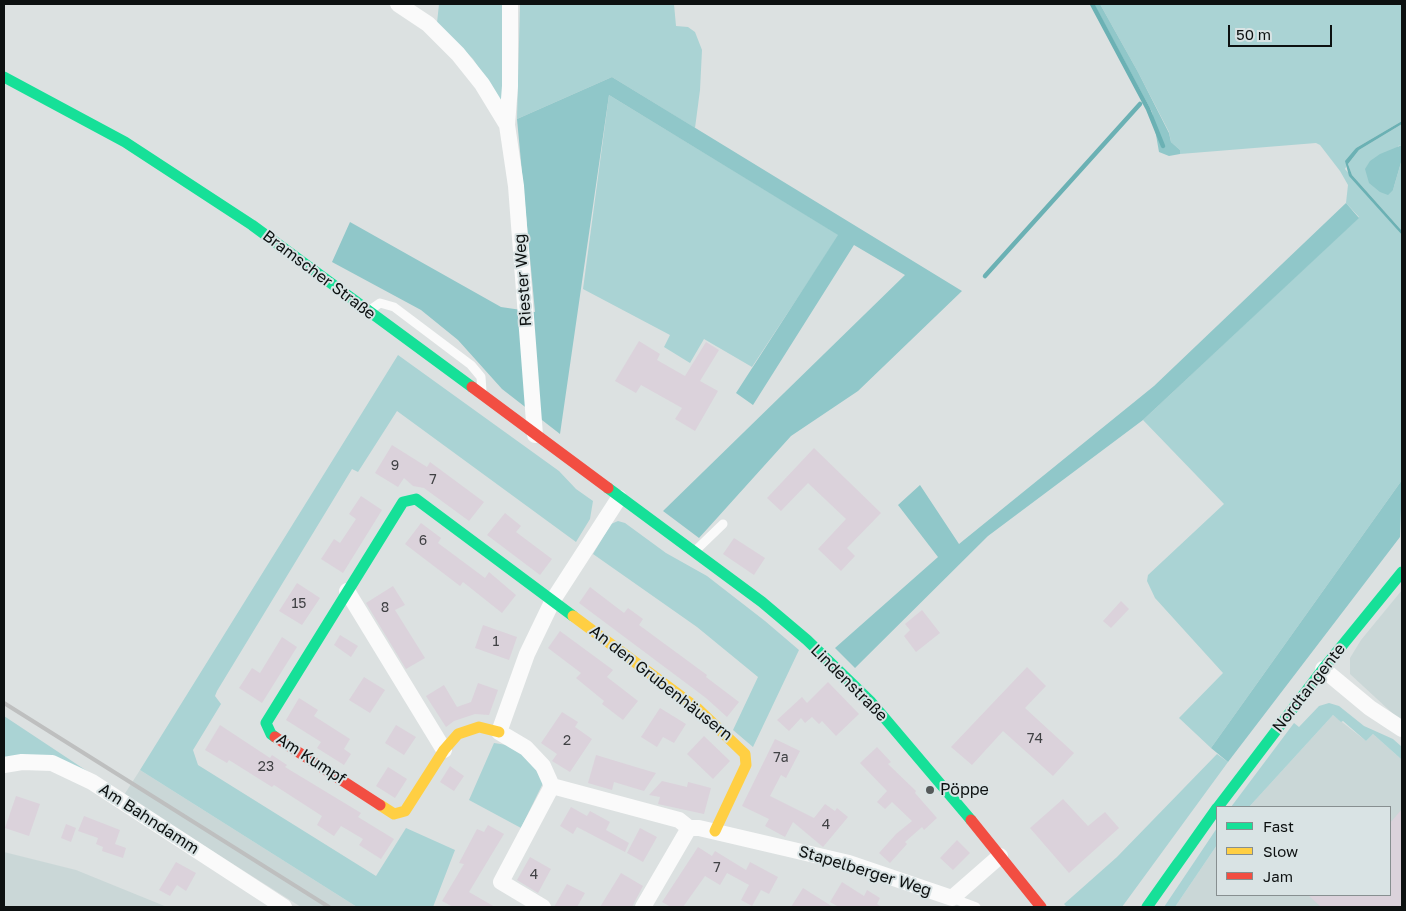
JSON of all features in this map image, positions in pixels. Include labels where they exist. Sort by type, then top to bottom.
[{"type":"street","name":"Riester Weg","points":[[398,4],[428,24],[458,54],[482,84],[506,125]]},
{"type":"street","name":"Riester Weg","points":[[510,4],[510,86],[506,125],[516,186],[535,435]]},
{"type":"street","name":"Bramscher Straße","points":[[4,77],[125,142],[252,225],[619,498]]},
{"type":"street","name":"Lindenstraße","points":[[619,498],[762,602],[837,668],[910,746],[1041,907]]},
{"type":"street","points":[[552,786],[543,766],[526,748],[499,732],[528,654],[554,600],[619,498]]},
{"type":"street","name":"Am Kumpf","points":[[499,732],[479,727],[458,734],[444,750],[405,811],[394,814],[272,734],[266,723],[403,502],[416,499],[554,600]]},
{"type":"street","name":"Nordtangente","points":[[1220,806],[1324,669],[1402,572]]},
{"type":"street","points":[[347,590],[444,750]]},
{"type":"street","name":"An den Grubenhäusern","points":[[554,600],[698,709],[745,754],[746,765],[715,831]]},
{"type":"street","points":[[1324,669],[1370,708],[1402,729]]},
{"type":"street","name":"Am Bahndamm","points":[[4,764],[22,762],[52,763],[92,782],[284,907]]},
{"type":"street","points":[[552,786],[680,820],[689,828],[715,831]]},
{"type":"street","points":[[543,907],[501,882],[552,786]]},
{"type":"street","name":"Nordtangente","points":[[1147,907],[1216,811]]},
{"type":"street","points":[[643,907],[689,828]]},
{"type":"street","name":"Stapelberger Weg","points":[[715,831],[849,863],[952,898],[1000,856]]},
{"type":"lane","points":[[368,311],[380,303],[394,307],[471,365],[481,377],[482,396]]},
{"type":"lane","points":[[693,552],[723,524]]},
{"type":"lane","points":[[952,898],[976,907]]},
{"type":"shaded area","points":[[439,4],[505,4],[504,99],[500,100],[473,59],[437,23]]},
{"type":"shaded area","points":[[520,4],[674,4],[676,26],[688,27],[695,32],[702,50],[700,90],[695,128],[612,77],[517,119]]},
{"type":"shaded area","points":[[1094,4],[1100,4],[1138,72],[1169,133],[1171,142],[1180,150],[1180,154],[1169,156],[1159,152],[1152,112]]},
{"type":"shaded area","points":[[1100,4],[1402,4],[1402,121],[1356,148],[1345,169],[1402,235],[1402,480],[1211,748],[1179,718],[1223,673],[1155,598],[1147,581],[1148,575],[1224,504],[1143,420],[1359,217],[1346,203],[1348,185],[1340,171],[1320,145],[1316,143],[1180,154],[1180,150],[1171,142],[1169,132]]},
{"type":"shaded area","points":[[612,77],[962,291],[858,391],[791,436],[699,538],[663,511],[905,275],[854,245],[753,405],[736,393],[838,235],[609,95],[560,434],[502,389],[458,340],[421,310],[332,262],[350,222],[501,307],[535,312],[517,119]]},
{"type":"shaded area","points":[[609,95],[839,235],[752,367],[704,339],[690,363],[664,347],[670,335],[583,289]]},
{"type":"shaded area","points":[[1402,121],[1402,124],[1359,150],[1348,164],[1352,175],[1402,231],[1402,235],[1349,176],[1345,161],[1356,148]]},
{"type":"shaded area","points":[[1402,124],[1402,145],[1398,146],[1393,190],[1402,159],[1402,231],[1352,175],[1348,164],[1359,150]]},
{"type":"shaded area","points":[[1402,145],[1402,159],[1393,190],[1388,195],[1380,192],[1369,183],[1365,169],[1370,161],[1380,154]]},
{"type":"shaded area","points":[[1346,203],[1359,218],[1143,420],[988,536],[855,668],[835,648],[938,557],[898,505],[920,485],[959,544],[1154,386]]},
{"type":"shaded area","points":[[398,355],[559,471],[576,489],[593,501],[590,519],[576,542],[397,411],[358,472],[352,469],[217,691],[215,696],[221,704],[193,750],[198,765],[376,876],[406,828],[455,850],[433,907],[357,907],[140,770]]},
{"type":"shaded area","points":[[1402,480],[1400,537],[1228,762],[1211,748]]},
{"type":"shaded area","points":[[618,521],[625,523],[666,553],[707,576],[799,650],[753,747],[733,730],[758,677],[697,627],[593,554],[611,524]]},
{"type":"shaded area","points":[[1402,590],[1402,722],[1350,674],[1350,658],[1361,640]]},
{"type":"shaded area","points":[[1329,703],[1339,706],[1364,726],[1393,739],[1402,747],[1402,758],[1373,734],[1366,741],[1333,715],[1250,806],[1232,806],[1294,723],[1299,727],[1319,706]]},
{"type":"shaded area","points":[[1333,715],[1366,741],[1373,734],[1402,758],[1402,907],[1175,907],[1216,846],[1216,896],[1391,896],[1391,806],[1250,806]]},
{"type":"shaded area","points":[[4,716],[90,773],[4,761]]},
{"type":"shaded area","points":[[494,743],[513,746],[527,757],[544,781],[521,828],[469,800]]},
{"type":"shaded area","points":[[1217,754],[1228,762],[1122,907],[1067,907],[1064,904],[1117,857]]},
{"type":"shaded area","points":[[140,770],[357,907],[301,907],[124,795]]},
{"type":"shaded area","points":[[1216,829],[1216,846],[1175,907],[1164,907]]},
{"type":"shaded area","points":[[4,852],[76,870],[167,907],[4,907]]},
{"type":"building","points":[[639,341],[660,354],[657,360],[685,376],[706,342],[719,350],[700,381],[718,391],[695,431],[675,419],[682,408],[641,385],[636,393],[615,381]]},
{"type":"building","points":[[392,445],[427,467],[430,462],[484,502],[469,521],[424,488],[413,486],[404,478],[398,487],[375,473]]},
{"type":"building","points":[[814,448],[881,513],[847,548],[855,556],[841,571],[818,549],[846,519],[808,483],[781,511],[767,498]]},
{"type":"building","points":[[361,496],[382,510],[343,573],[321,559],[334,539],[340,543],[356,519],[349,514]]},
{"type":"building","points":[[505,513],[521,526],[516,532],[552,559],[540,575],[487,535]]},
{"type":"building","points":[[421,523],[441,538],[438,543],[485,578],[489,572],[516,595],[502,613],[463,582],[460,586],[405,544]]},
{"type":"building","points":[[734,538],[765,558],[754,575],[723,554]]},
{"type":"building","points":[[297,583],[320,598],[302,625],[279,611]]},
{"type":"building","points":[[393,586],[405,605],[395,610],[425,658],[406,669],[366,603]]},
{"type":"building","points":[[590,587],[624,613],[628,608],[643,619],[639,625],[707,675],[706,677],[739,702],[727,717],[706,698],[579,603]]},
{"type":"building","points":[[1121,601],[1129,609],[1111,628],[1103,621]]},
{"type":"building","points":[[922,610],[940,633],[916,652],[904,636],[910,630],[905,624]]},
{"type":"building","points":[[483,625],[517,637],[509,660],[475,648]]},
{"type":"building","points":[[560,631],[613,670],[607,677],[638,701],[623,720],[602,704],[604,701],[576,678],[581,673],[548,648]]},
{"type":"building","points":[[340,635],[358,646],[351,657],[334,645]]},
{"type":"building","points":[[282,637],[297,647],[262,703],[239,688],[252,668],[260,673]]},
{"type":"building","points":[[1027,667],[1046,686],[1025,708],[1074,753],[1053,776],[1003,731],[972,765],[951,747]]},
{"type":"building","points":[[364,677],[385,690],[370,713],[349,700]]},
{"type":"building","points":[[828,682],[859,714],[836,736],[822,721],[819,724],[812,717],[805,723],[801,718],[789,731],[777,720],[802,697],[807,703]]},
{"type":"building","points":[[478,683],[498,690],[489,715],[475,714],[454,721],[446,727],[426,696],[444,685],[457,707],[471,702]]},
{"type":"building","points":[[299,698],[318,710],[314,716],[350,739],[344,749],[351,754],[344,765],[317,748],[321,742],[286,720]]},
{"type":"building","points":[[660,708],[686,724],[674,743],[663,737],[657,747],[641,737]]},
{"type":"building","points":[[562,712],[578,722],[575,727],[592,739],[570,772],[552,761],[557,754],[541,743]]},
{"type":"building","points":[[220,725],[270,758],[272,755],[287,765],[285,767],[361,813],[358,817],[394,839],[381,859],[359,845],[363,839],[341,826],[334,836],[317,825],[322,816],[274,785],[272,787],[229,760],[227,763],[205,750]]},
{"type":"building","points":[[396,725],[416,737],[404,755],[385,743]]},
{"type":"building","points":[[704,736],[730,761],[713,779],[687,754]]},
{"type":"building","points":[[775,739],[800,751],[786,778],[781,775],[770,796],[814,818],[825,804],[835,811],[837,808],[848,817],[823,847],[793,822],[785,837],[765,826],[769,819],[742,806]]},
{"type":"building","points":[[877,747],[891,762],[888,764],[916,791],[915,793],[937,818],[924,830],[922,827],[905,842],[907,844],[890,863],[879,853],[896,834],[912,821],[892,802],[885,809],[877,802],[887,791],[860,763]]},
{"type":"building","points":[[596,755],[656,773],[644,791],[614,782],[612,790],[588,783]]},
{"type":"building","points":[[450,766],[464,776],[454,791],[440,782]]},
{"type":"building","points":[[388,767],[407,779],[395,798],[376,786]]},
{"type":"building","points":[[662,781],[687,787],[688,782],[711,788],[704,814],[658,804],[660,797],[649,795]]},
{"type":"building","points":[[16,796],[40,804],[29,836],[5,828]]},
{"type":"building","points":[[1063,799],[1088,826],[1105,812],[1119,828],[1069,873],[1030,828]]},
{"type":"building","points":[[571,807],[587,816],[590,811],[610,822],[606,830],[629,843],[625,852],[577,827],[573,834],[560,826]]},
{"type":"building","points":[[1402,809],[1402,907],[1321,907],[1309,896],[1391,896],[1391,822]]},
{"type":"building","points":[[84,816],[120,830],[115,844],[126,848],[123,858],[102,851],[103,847],[96,844],[98,838],[78,831]]},
{"type":"building","points":[[66,824],[76,828],[71,842],[61,838]]},
{"type":"building","points":[[488,825],[504,834],[469,892],[495,907],[453,907],[442,901],[464,864],[459,863],[477,829],[484,832]]},
{"type":"building","points":[[640,828],[657,837],[643,862],[627,853]]},
{"type":"building","points":[[957,840],[970,853],[953,870],[940,858]]},
{"type":"building","points":[[698,847],[712,856],[715,851],[746,870],[750,862],[778,877],[769,894],[761,890],[752,906],[741,900],[749,885],[727,873],[720,885],[705,876],[683,907],[671,907],[662,902]]},
{"type":"building","points":[[530,857],[551,869],[538,893],[517,880]]},
{"type":"building","points":[[176,862],[196,873],[186,891],[177,885],[170,896],[159,890]]},
{"type":"building","points":[[621,873],[643,886],[632,907],[600,907]]},
{"type":"building","points":[[842,882],[864,896],[867,890],[880,898],[877,904],[882,907],[839,907],[830,902]]},
{"type":"building","points":[[567,884],[585,893],[577,907],[554,907]]},
{"type":"building","points":[[803,888],[833,907],[791,907]]},
{"type":"waterway","points":[[1092,4],[1148,109],[1163,146]]},
{"type":"waterway","points":[[985,276],[1140,104]]},
{"type":"railway","points":[[4,703],[329,907]]},
{"type":"traffic: fast","points":[[4,77],[125,142],[252,225],[472,387]]},
{"type":"traffic: fast","points":[[608,488],[762,602],[807,640],[871,702],[971,820]]},
{"type":"traffic: fast","points":[[275,737],[271,734],[266,723],[403,502],[416,499],[573,616]]},
{"type":"traffic: fast","points":[[1219,806],[1323,669],[1402,572]]},
{"type":"traffic: fast","points":[[1147,907],[1216,809]]},
{"type":"traffic: slow","points":[[573,616],[698,709],[745,754],[746,765],[715,831]]},
{"type":"traffic: slow","points":[[380,805],[394,814],[405,811],[444,750],[458,734],[479,727],[499,732]]},
{"type":"traffic: jam","points":[[472,387],[608,488]]},
{"type":"traffic: jam","points":[[275,737],[380,805]]},
{"type":"traffic: jam","points":[[971,820],[1041,907]]},
{"type":"place","name":"Pöppe","points":[[930,790]]}]
